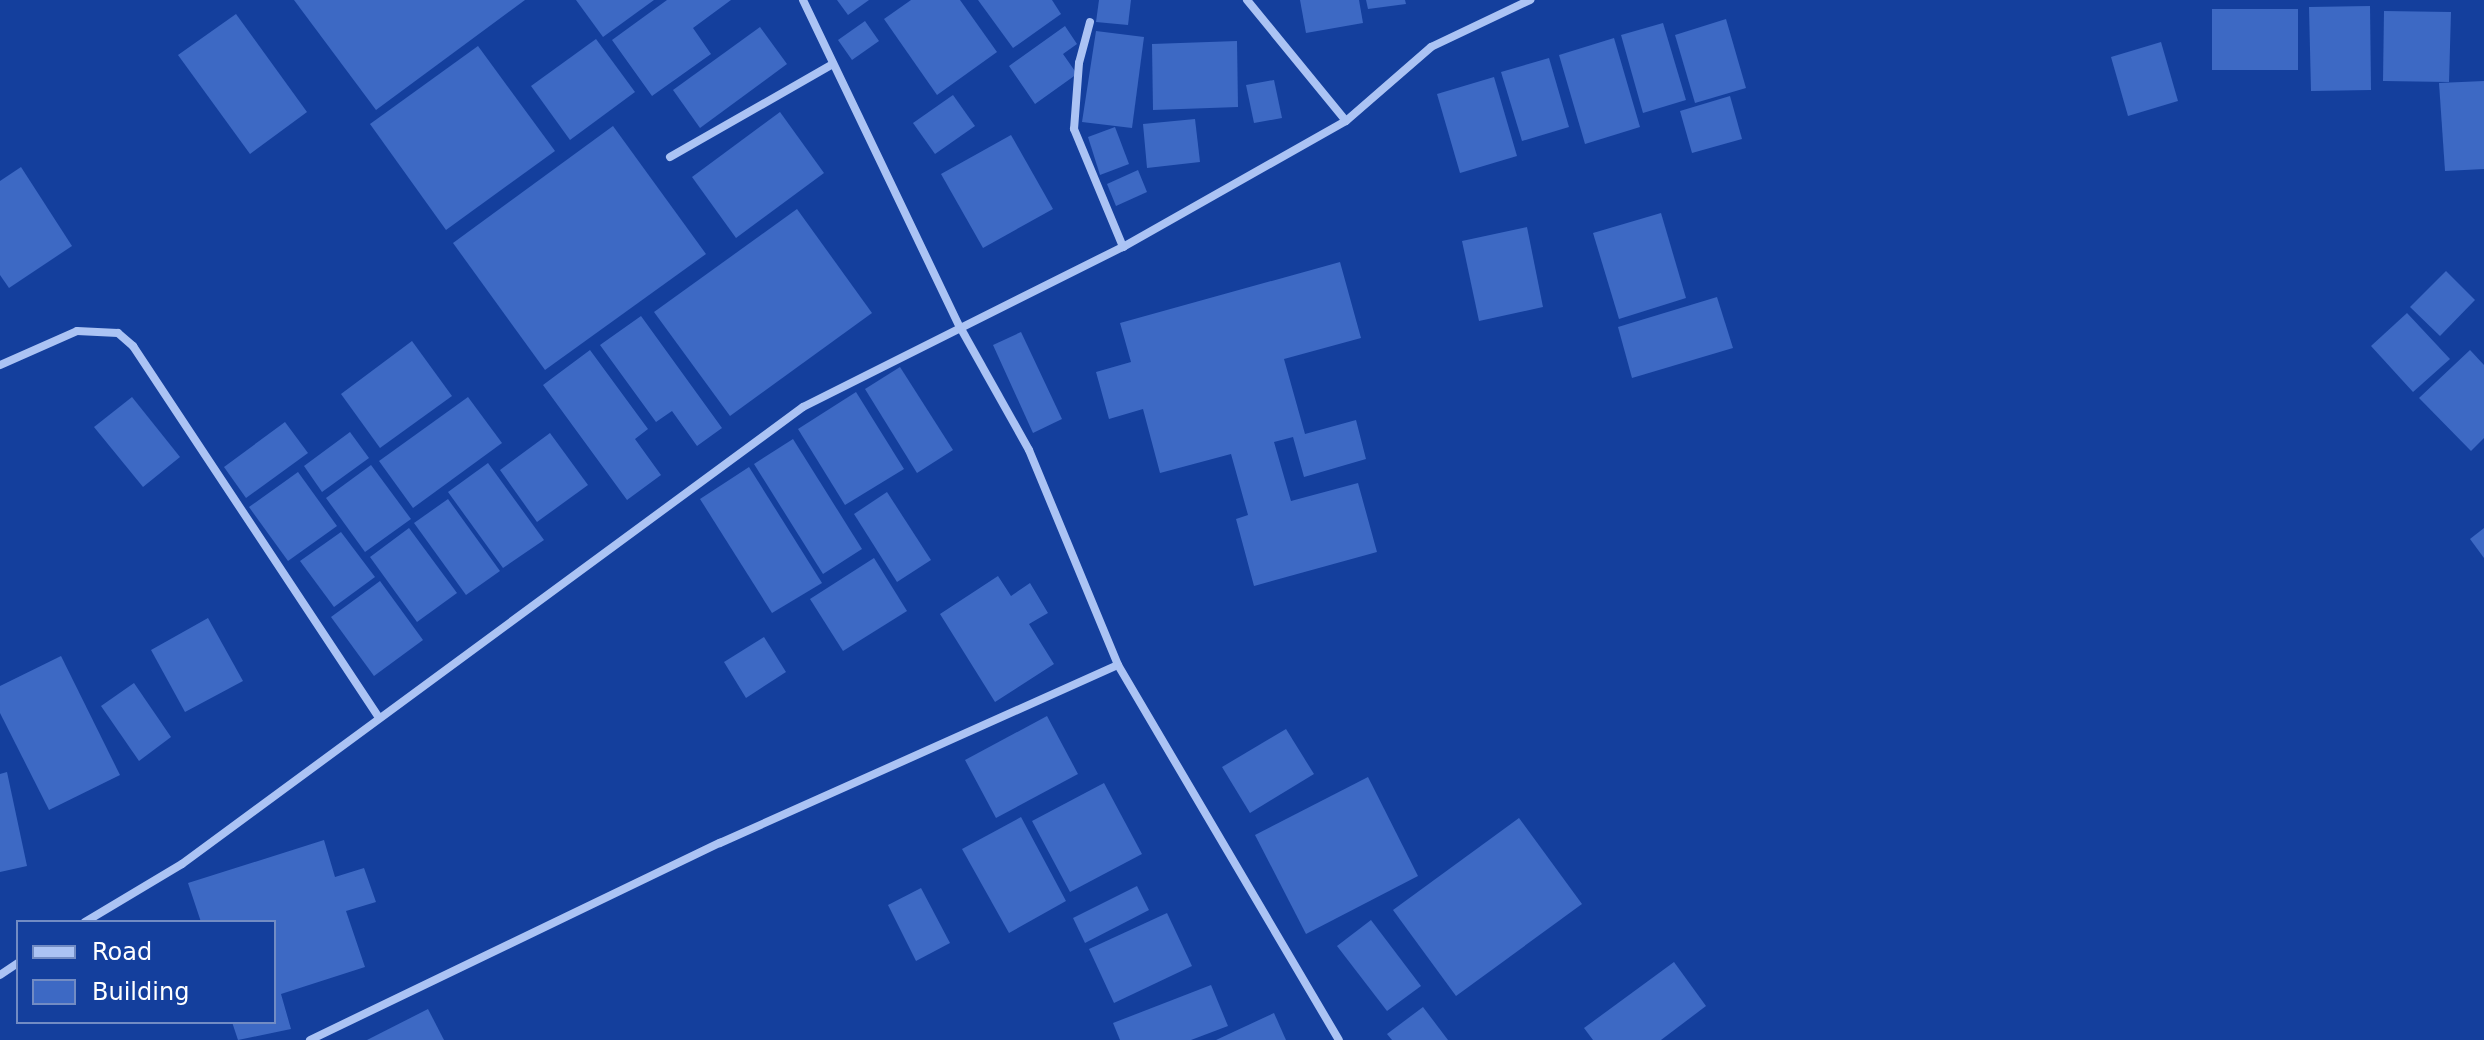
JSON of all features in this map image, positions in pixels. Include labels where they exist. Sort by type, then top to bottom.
[{"type":"street","points":[[803,0],[831,65],[960,327],[1029,450],[1118,665],[1339,1040]]},
{"type":"street","points":[[1247,0],[1346,121]]},
{"type":"street","points":[[88,920],[182,864],[378,716],[803,407],[1123,247],[1346,121],[1431,47],[1530,0]]},
{"type":"street","points":[[1090,22],[1079,63],[1074,129],[1123,247]]},
{"type":"street","points":[[670,157],[831,65]]},
{"type":"street","points":[[0,365],[77,331],[118,333],[133,346],[378,716]]},
{"type":"street","points":[[310,1040],[720,843],[1118,665]]},
{"type":"building","points":[[294,0],[525,0],[376,110]]},
{"type":"building","points":[[576,0],[654,0],[603,37]]},
{"type":"building","points":[[667,0],[731,0],[693,28],[711,54],[652,96],[612,40]]},
{"type":"building","points":[[837,0],[869,0],[848,15]]},
{"type":"building","points":[[911,0],[960,0],[997,52],[937,95],[884,19]]},
{"type":"building","points":[[978,0],[1052,0],[1061,14],[1013,48]]},
{"type":"building","points":[[1099,0],[1131,0],[1128,25],[1096,22]]},
{"type":"building","points":[[1300,0],[1359,0],[1363,23],[1306,33]]},
{"type":"building","points":[[1366,0],[1405,0],[1406,4],[1368,9]]},
{"type":"building","points":[[2370,6],[2371,90],[2311,91],[2309,7]]},
{"type":"building","points":[[2212,9],[2298,9],[2298,70],[2212,70]]},
{"type":"building","points":[[2384,11],[2451,12],[2449,82],[2383,81]]},
{"type":"building","points":[[236,14],[307,112],[250,154],[178,55]]},
{"type":"building","points":[[1726,19],[1746,88],[1695,103],[1675,35]]},
{"type":"building","points":[[865,21],[879,41],[852,60],[838,40]]},
{"type":"building","points":[[1663,23],[1686,100],[1643,113],[1621,35]]},
{"type":"building","points":[[1065,26],[1077,44],[1063,54],[1077,74],[1035,104],[1009,66]]},
{"type":"building","points":[[760,27],[787,64],[700,128],[673,90]]},
{"type":"building","points":[[1096,31],[1144,37],[1132,128],[1082,122]]},
{"type":"building","points":[[1614,38],[1640,127],[1585,144],[1559,55]]},
{"type":"building","points":[[596,39],[635,92],[570,140],[531,86]]},
{"type":"building","points":[[1237,41],[1238,107],[1153,110],[1152,44]]},
{"type":"building","points":[[2161,42],[2178,101],[2128,116],[2111,57]]},
{"type":"building","points":[[478,46],[555,151],[446,230],[370,124]]},
{"type":"building","points":[[1549,58],[1569,127],[1522,141],[1501,72]]},
{"type":"building","points":[[1494,77],[1517,156],[1460,173],[1437,94]]},
{"type":"building","points":[[1274,80],[1282,118],[1254,123],[1246,85]]},
{"type":"building","points":[[2484,81],[2484,169],[2445,171],[2439,83]]},
{"type":"building","points":[[953,95],[975,126],[935,154],[913,123]]},
{"type":"building","points":[[1730,96],[1742,139],[1692,153],[1680,111]]},
{"type":"building","points":[[780,112],[824,173],[736,238],[692,177]]},
{"type":"building","points":[[1195,119],[1200,162],[1147,168],[1143,124]]},
{"type":"building","points":[[613,126],[706,254],[545,370],[453,243]]},
{"type":"building","points":[[1115,127],[1129,164],[1100,175],[1088,137]]},
{"type":"building","points":[[1011,135],[1053,209],[983,248],[941,174]]},
{"type":"building","points":[[21,167],[72,246],[9,288],[0,275],[0,181]]},
{"type":"building","points":[[1138,170],[1147,192],[1116,206],[1107,184]]},
{"type":"building","points":[[797,209],[872,313],[730,416],[654,312]]},
{"type":"building","points":[[1661,213],[1686,298],[1619,319],[1593,233]]},
{"type":"building","points":[[1527,227],[1543,307],[1479,321],[1462,241]]},
{"type":"building","points":[[1340,262],[1361,338],[1284,359],[1305,434],[1356,420],[1366,459],[1304,477],[1293,437],[1274,442],[1291,501],[1358,483],[1377,552],[1254,586],[1236,519],[1248,515],[1231,454],[1160,473],[1143,409],[1109,419],[1096,372],[1131,362],[1120,323]]},
{"type":"building","points":[[2446,271],[2475,300],[2440,336],[2410,307]]},
{"type":"building","points":[[1717,297],[1733,348],[1632,378],[1618,327]]},
{"type":"building","points":[[2407,313],[2450,359],[2413,392],[2371,346]]},
{"type":"building","points":[[641,316],[722,428],[697,446],[672,411],[656,422],[600,345]]},
{"type":"building","points":[[1021,332],[1062,419],[1033,433],[993,345]]},
{"type":"building","points":[[412,341],[452,396],[380,448],[341,394]]},
{"type":"building","points":[[590,350],[648,429],[635,439],[661,475],[627,500],[543,385]]},
{"type":"building","points":[[2470,350],[2484,365],[2484,438],[2471,451],[2419,398]]},
{"type":"building","points":[[900,367],[953,450],[917,473],[865,389]]},
{"type":"building","points":[[856,392],[904,469],[845,505],[798,429]]},
{"type":"building","points":[[132,397],[180,457],[143,487],[94,427]]},
{"type":"building","points":[[468,397],[502,443],[413,508],[379,461]]},
{"type":"building","points":[[285,422],[308,453],[246,498],[224,467]]},
{"type":"building","points":[[350,432],[369,458],[322,492],[304,466]]},
{"type":"building","points":[[550,433],[588,485],[537,522],[500,470]]},
{"type":"building","points":[[793,439],[862,549],[823,574],[754,464]]},
{"type":"building","points":[[488,463],[544,540],[503,568],[448,492]]},
{"type":"building","points":[[371,465],[411,519],[365,552],[326,498]]},
{"type":"building","points":[[749,467],[822,583],[772,613],[700,499]]},
{"type":"building","points":[[298,472],[337,526],[288,561],[249,507]]},
{"type":"building","points":[[887,492],[931,560],[897,582],[854,514]]},
{"type":"building","points":[[448,499],[500,571],[466,595],[414,523]]},
{"type":"building","points":[[409,528],[457,593],[417,622],[370,557]]},
{"type":"building","points":[[2484,528],[2484,558],[2470,539]]},
{"type":"building","points":[[341,532],[375,577],[334,607],[300,561]]},
{"type":"building","points":[[874,558],[907,611],[843,651],[810,599]]},
{"type":"building","points":[[998,576],[1011,596],[1030,583],[1048,613],[1029,624],[1054,664],[995,702],[940,614]]},
{"type":"building","points":[[380,581],[423,640],[374,676],[331,617]]},
{"type":"building","points":[[208,618],[243,681],[185,712],[151,650]]},
{"type":"building","points":[[764,637],[786,672],[746,698],[724,662]]},
{"type":"building","points":[[61,656],[120,775],[49,810],[0,713],[0,686]]},
{"type":"building","points":[[134,683],[171,737],[139,761],[101,706]]},
{"type":"building","points":[[1047,716],[1078,774],[996,818],[965,760]]},
{"type":"building","points":[[1286,729],[1314,774],[1250,813],[1222,767]]},
{"type":"building","points":[[7,772],[27,866],[0,872],[0,774]]},
{"type":"building","points":[[1368,777],[1418,876],[1306,934],[1255,835]]},
{"type":"building","points":[[1104,783],[1142,854],[1070,892],[1032,821]]},
{"type":"building","points":[[1021,817],[1066,901],[1009,933],[962,849]]},
{"type":"building","points":[[1519,818],[1582,904],[1456,996],[1393,910]]},
{"type":"building","points":[[324,840],[335,877],[364,868],[376,902],[346,911],[365,967],[281,994],[291,1029],[238,1040],[233,1024],[276,1024],[276,920],[200,920],[188,883]]},
{"type":"building","points":[[1137,886],[1149,910],[1085,943],[1073,918]]},
{"type":"building","points":[[921,888],[950,943],[916,961],[888,905]]},
{"type":"building","points":[[1167,913],[1192,966],[1114,1003],[1089,949]]},
{"type":"building","points":[[1371,920],[1421,986],[1387,1011],[1337,946]]},
{"type":"building","points":[[1674,962],[1706,1006],[1661,1040],[1593,1040],[1584,1028]]},
{"type":"building","points":[[1211,985],[1228,1026],[1191,1040],[1120,1040],[1113,1023]]},
{"type":"building","points":[[1423,1007],[1448,1040],[1392,1040],[1387,1034]]},
{"type":"building","points":[[428,1009],[444,1040],[367,1040]]},
{"type":"building","points":[[1274,1013],[1286,1040],[1216,1040]]}]
